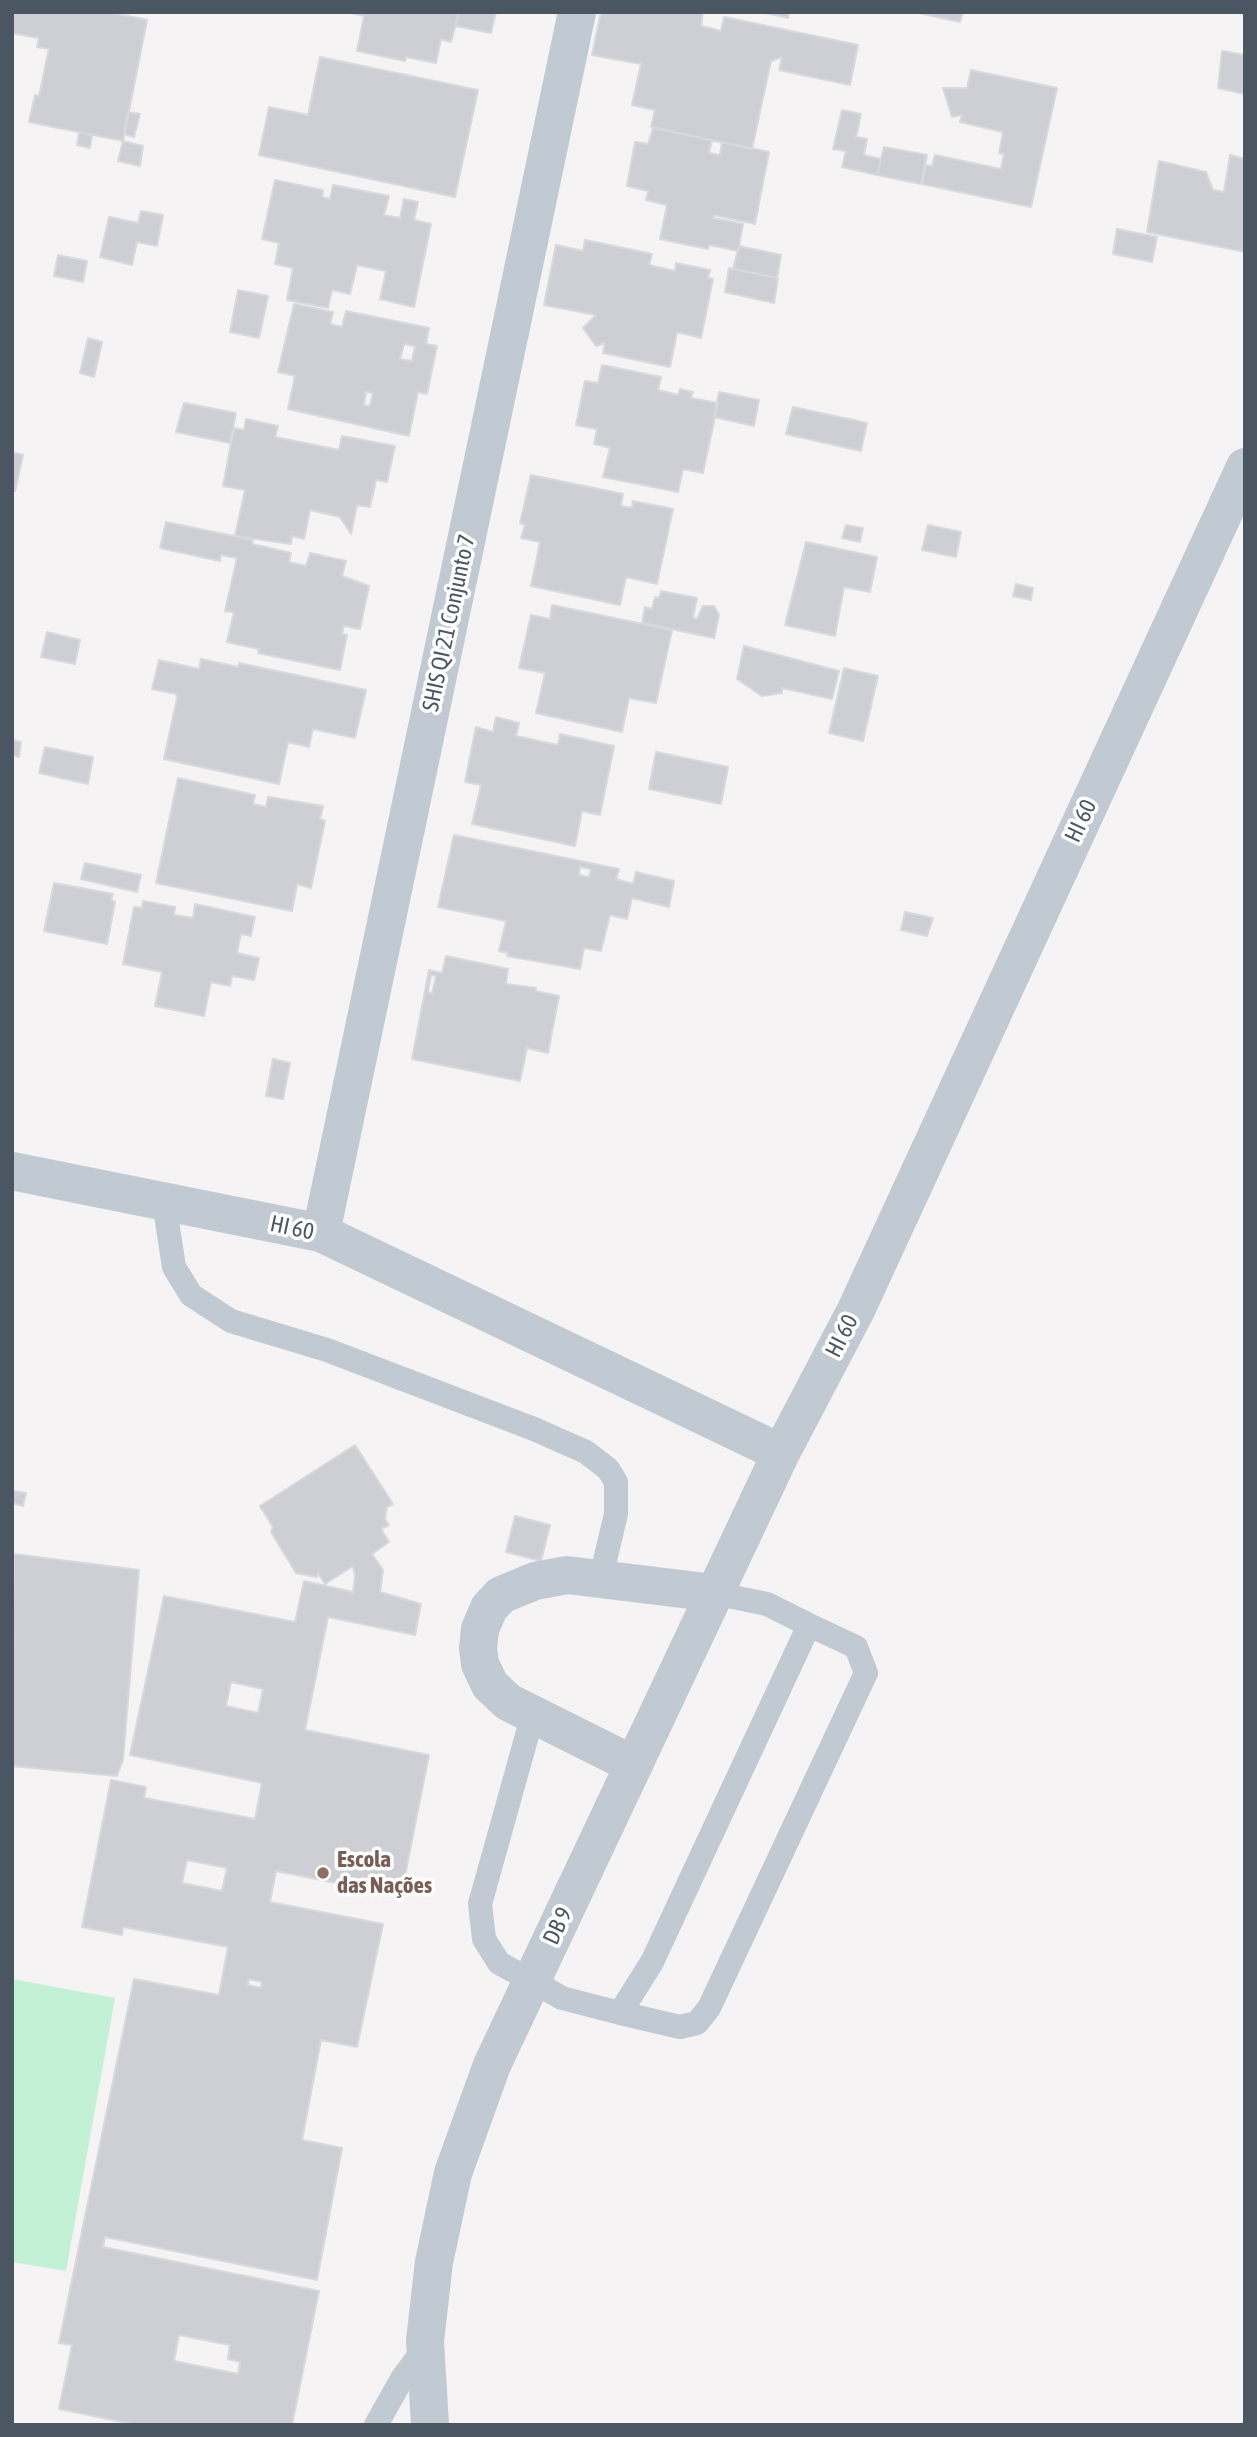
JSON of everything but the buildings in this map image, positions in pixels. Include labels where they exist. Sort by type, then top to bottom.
[{"type":"street","name":"SHIS QI 21 Conjunto 7","points":[[321,1233],[577,12]]},
{"type":"street","name":"HI 60","points":[[12,1171],[321,1233],[781,1453],[856,1310],[1245,467]]},
{"type":"street","name":"DB 9","points":[[430,2425],[425,2348],[435,2262],[453,2173],[492,2065],[781,1453]]},
{"type":"street","points":[[634,1765],[508,1702],[490,1685],[480,1664],[480,1629],[489,1608],[501,1595],[535,1581],[567,1575],[601,1577],[714,1593]]},
{"type":"lane","points":[[164,1202],[174,1267],[191,1295],[231,1321],[327,1350],[534,1429],[586,1452],[608,1469],[616,1482],[616,1514],[601,1577]]},
{"type":"lane","points":[[533,1714],[480,1904],[484,1939],[499,1963],[562,1997],[680,2027],[697,2022],[709,2008],[866,1673],[856,1647],[767,1604],[714,1593]]},
{"type":"lane","points":[[620,2013],[652,1962],[809,1625]]},
{"type":"lane","points":[[376,2425],[403,2377],[425,2348]]},
{"type":"green space","points":[[12,1979],[115,1998],[66,2271],[12,2262]]},
{"type":"place","name":"Escola das Nações","points":[[323,1873]]}]
